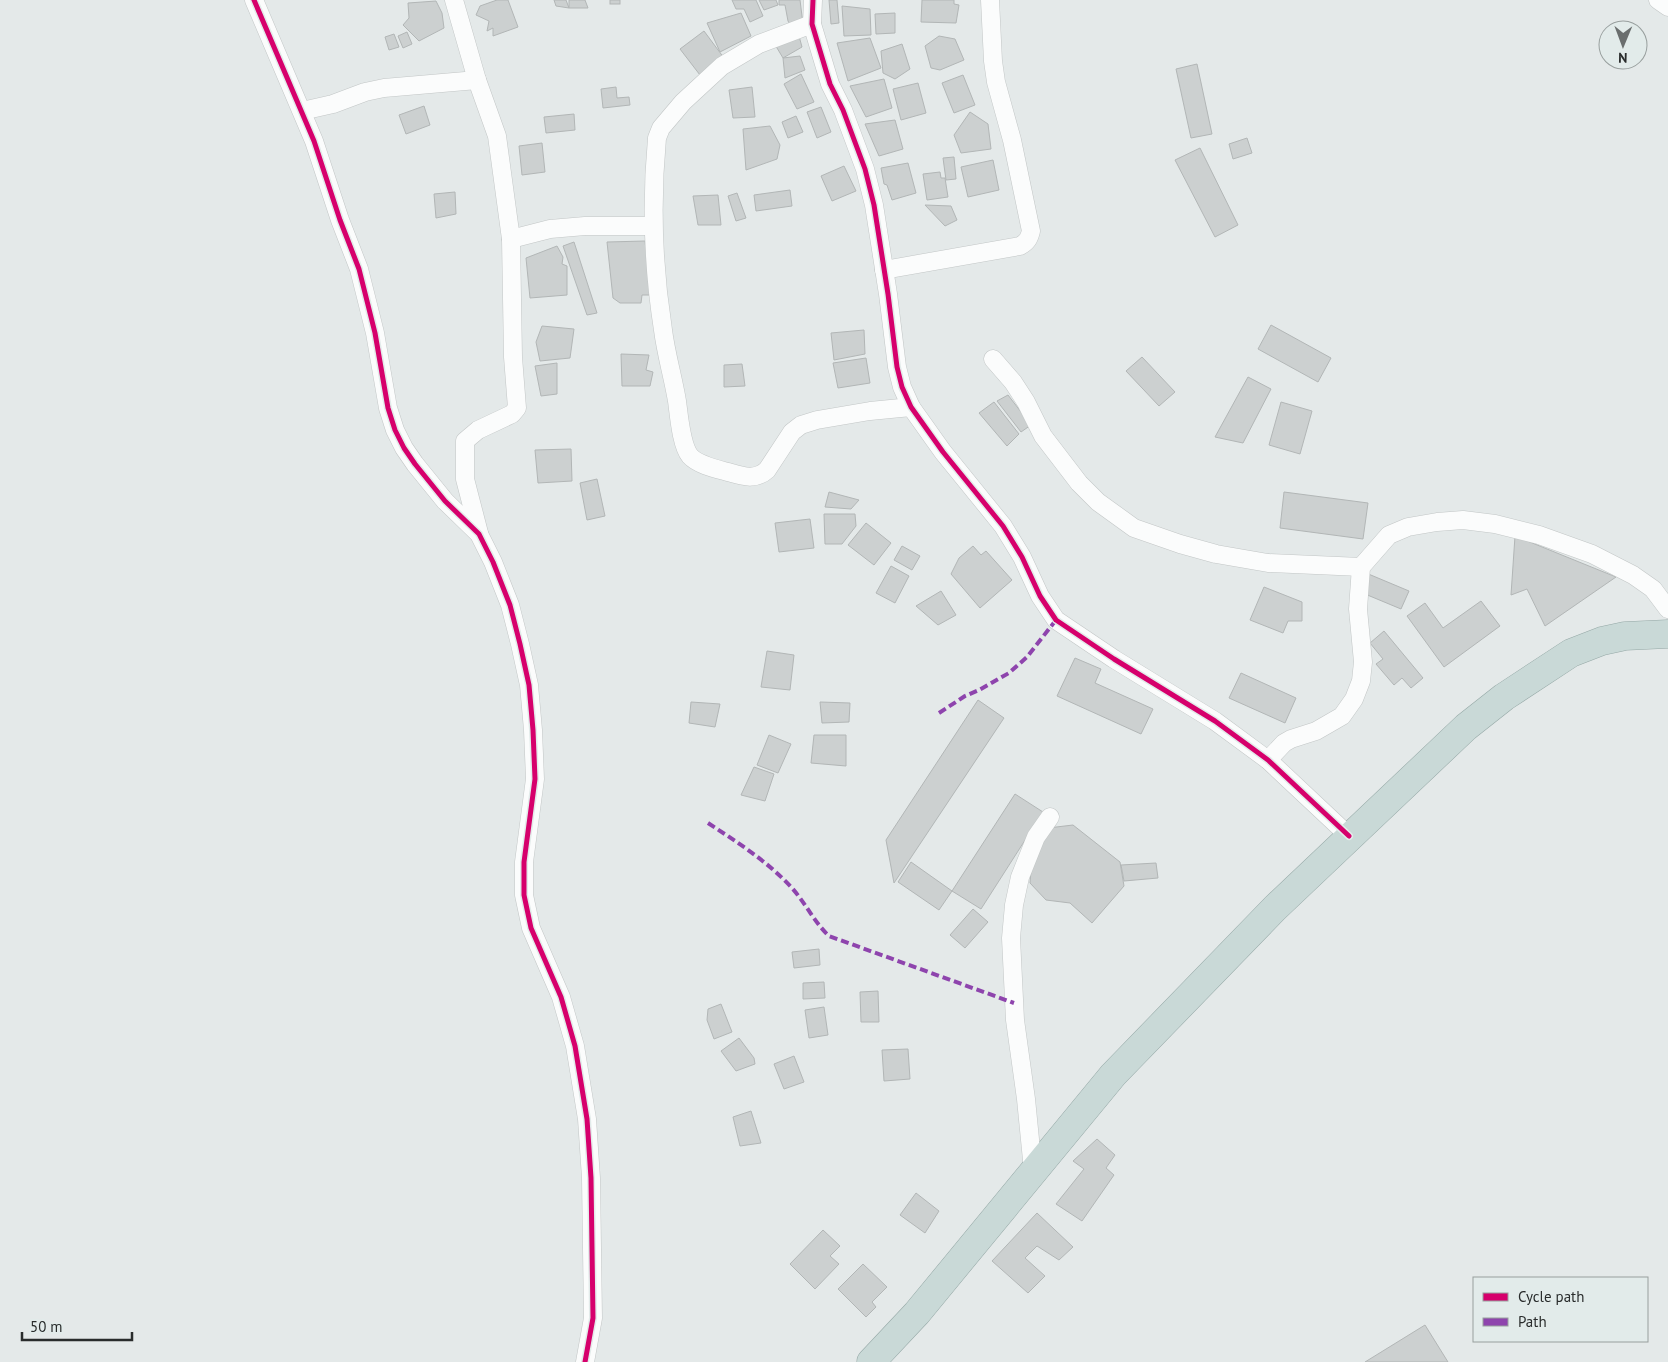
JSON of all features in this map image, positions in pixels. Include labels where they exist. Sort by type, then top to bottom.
[{"type":"highway","points":[[871,1362],[917,1313],[1119,1068],[1243,940],[1349,836],[1466,727],[1504,697],[1571,653],[1602,641],[1625,636],[1668,634]]},
{"type":"street","points":[[254,0],[314,140],[340,220],[359,269],[375,333],[388,408],[395,430],[404,448],[421,471],[445,500],[479,534]]},
{"type":"street","points":[[454,0],[477,80],[497,136],[511,239],[513,357],[517,408],[512,414],[478,430],[465,441],[465,479],[479,534],[493,562],[510,606],[529,685],[535,779],[524,862],[524,895],[531,928],[561,997],[575,1046],[587,1119],[591,1178],[593,1318],[585,1362]]},
{"type":"street","points":[[813,0],[812,24],[830,84],[843,110],[865,169],[874,205],[897,367],[902,386],[911,407],[943,452],[1003,526],[1022,557],[1040,596],[1056,620],[1114,659],[1215,721],[1268,760],[1349,836]]},
{"type":"street","points":[[884,270],[1020,246],[1030,238],[1031,231],[1014,149],[996,82],[990,0]]},
{"type":"street","points":[[1658,0],[1668,6]]},
{"type":"street","points":[[812,24],[759,44],[722,66],[683,102],[661,128],[657,138],[653,226],[663,333],[686,449],[693,458],[720,470],[756,477],[762,475],[767,470],[792,432],[801,425],[817,420],[911,407]]},
{"type":"street","points":[[302,111],[333,104],[365,92],[384,88],[477,80]]},
{"type":"street","points":[[511,239],[550,230],[576,227],[653,226]]},
{"type":"street","points":[[993,359],[1013,382],[1026,402],[1043,436],[1078,483],[1098,502],[1134,528],[1216,554],[1268,563],[1361,567]]},
{"type":"street","points":[[1268,760],[1284,743],[1316,731],[1342,716],[1354,699],[1361,680],[1363,662],[1358,609],[1361,567],[1389,535],[1408,527],[1464,520],[1487,523],[1539,535],[1592,554],[1633,574],[1653,589],[1668,608]]},
{"type":"street","points":[[1033,1170],[1026,1099],[1015,1020],[1011,938],[1014,905],[1020,877],[1036,836],[1050,817]]},
{"type":"building","points":[[497,0],[508,0],[518,27],[493,36],[493,28],[487,31],[489,21],[476,15],[480,6]]},
{"type":"building","points":[[554,0],[566,0],[569,8],[556,6]]},
{"type":"building","points":[[569,0],[585,0],[588,8],[569,8]]},
{"type":"building","points":[[610,0],[620,0],[620,4],[610,4]]},
{"type":"building","points":[[732,0],[756,0],[763,16],[750,22],[744,9],[736,9]]},
{"type":"building","points":[[759,0],[776,0],[778,5],[764,10]]},
{"type":"building","points":[[779,0],[800,0],[803,24],[791,26],[788,21],[785,5],[779,5]]},
{"type":"building","points":[[829,0],[837,0],[839,23],[831,24]]},
{"type":"building","points":[[922,0],[954,0],[954,4],[959,5],[956,23],[921,22]]},
{"type":"building","points":[[436,1],[442,13],[444,28],[419,41],[403,25],[409,18],[408,3]]},
{"type":"building","points":[[842,6],[870,9],[871,35],[844,36]]},
{"type":"building","points":[[741,13],[751,36],[720,52],[707,23]]},
{"type":"building","points":[[895,13],[895,33],[876,34],[875,14]]},
{"type":"building","points":[[704,31],[724,58],[700,75],[680,49]]},
{"type":"building","points":[[407,32],[412,44],[403,48],[398,36]]},
{"type":"building","points":[[394,34],[399,47],[389,50],[385,37]]},
{"type":"building","points":[[799,36],[802,47],[783,58],[774,43]]},
{"type":"building","points":[[939,36],[955,39],[964,60],[940,70],[931,68],[925,46]]},
{"type":"building","points":[[870,38],[881,68],[848,81],[837,43]]},
{"type":"building","points":[[902,44],[910,69],[895,79],[883,73],[881,51]]},
{"type":"building","points":[[800,56],[805,70],[785,78],[783,58]]},
{"type":"building","points":[[1197,64],[1212,134],[1191,138],[1176,69]]},
{"type":"building","points":[[801,74],[814,102],[797,109],[784,84]]},
{"type":"building","points":[[963,75],[975,105],[954,113],[942,83]]},
{"type":"building","points":[[884,79],[892,108],[866,117],[850,86]]},
{"type":"building","points":[[918,83],[926,113],[901,120],[893,89]]},
{"type":"building","points":[[616,87],[617,98],[629,97],[630,105],[603,108],[601,89]]},
{"type":"building","points":[[752,87],[755,117],[733,118],[729,90]]},
{"type":"building","points":[[424,106],[430,125],[406,134],[399,115]]},
{"type":"building","points":[[821,107],[831,132],[817,138],[807,112]]},
{"type":"building","points":[[970,112],[988,124],[991,149],[961,153],[954,135]]},
{"type":"building","points":[[574,114],[575,130],[546,133],[544,117]]},
{"type":"building","points":[[796,116],[803,132],[788,138],[782,122]]},
{"type":"building","points":[[895,120],[903,149],[879,156],[865,124]]},
{"type":"building","points":[[770,126],[780,145],[777,159],[746,170],[743,129]]},
{"type":"building","points":[[1247,138],[1252,153],[1233,159],[1229,144]]},
{"type":"building","points":[[542,143],[545,172],[522,175],[519,146]]},
{"type":"building","points":[[1200,148],[1238,225],[1215,237],[1175,160]]},
{"type":"building","points":[[954,157],[956,179],[946,180],[943,158]]},
{"type":"building","points":[[993,160],[999,190],[968,197],[961,167]]},
{"type":"building","points":[[908,163],[916,193],[892,200],[887,185],[884,184],[881,168]]},
{"type":"building","points":[[844,166],[856,191],[832,201],[821,176]]},
{"type":"building","points":[[940,172],[941,178],[945,178],[948,197],[927,200],[923,174]]},
{"type":"building","points":[[790,190],[792,206],[756,211],[754,195]]},
{"type":"building","points":[[455,192],[456,214],[436,218],[434,194]]},
{"type":"building","points":[[737,193],[746,218],[736,221],[728,196]]},
{"type":"building","points":[[718,195],[721,225],[698,225],[693,196]]},
{"type":"building","points":[[925,205],[951,206],[957,220],[945,226]]},
{"type":"building","points":[[645,241],[651,295],[642,295],[641,303],[620,303],[613,298],[607,242]]},
{"type":"building","points":[[574,242],[597,313],[587,315],[563,246]]},
{"type":"building","points":[[557,246],[563,257],[562,264],[567,266],[567,295],[530,298],[526,258]]},
{"type":"building","points":[[1271,325],[1331,358],[1318,382],[1258,349]]},
{"type":"building","points":[[542,326],[574,329],[570,358],[540,361],[536,342]]},
{"type":"building","points":[[864,330],[865,354],[834,360],[831,333]]},
{"type":"building","points":[[621,354],[649,355],[646,370],[653,372],[650,386],[622,386]]},
{"type":"building","points":[[1142,357],[1175,392],[1159,406],[1126,371]]},
{"type":"building","points":[[866,358],[870,383],[838,388],[833,363]]},
{"type":"building","points":[[557,363],[557,394],[541,396],[535,366]]},
{"type":"building","points":[[742,364],[745,386],[724,387],[724,365]]},
{"type":"building","points":[[1248,377],[1271,389],[1243,443],[1215,437]]},
{"type":"building","points":[[1008,395],[1031,425],[1021,432],[997,401]]},
{"type":"building","points":[[994,402],[1019,434],[1007,446],[979,413]]},
{"type":"building","points":[[1281,402],[1312,411],[1300,454],[1269,445]]},
{"type":"building","points":[[571,449],[572,481],[538,483],[535,450]]},
{"type":"building","points":[[597,479],[605,516],[587,520],[580,483]]},
{"type":"building","points":[[829,492],[859,500],[851,509],[825,507]]},
{"type":"building","points":[[1284,492],[1368,503],[1363,539],[1280,528]]},
{"type":"building","points":[[824,514],[855,514],[856,526],[842,544],[825,544]]},
{"type":"building","points":[[810,519],[814,548],[779,552],[775,523]]},
{"type":"building","points":[[866,523],[891,543],[874,565],[848,545]]},
{"type":"building","points":[[1515,536],[1616,577],[1545,626],[1527,589],[1511,595]]},
{"type":"building","points":[[902,546],[920,556],[912,570],[894,560]]},
{"type":"building","points":[[973,546],[981,555],[986,551],[1012,580],[980,608],[951,574],[959,558]]},
{"type":"building","points":[[891,566],[909,576],[895,603],[876,593]]},
{"type":"building","points":[[1366,573],[1409,591],[1401,609],[1365,594]]},
{"type":"building","points":[[1264,587],[1302,602],[1302,621],[1288,621],[1283,633],[1250,620]]},
{"type":"building","points":[[941,591],[956,615],[938,625],[916,606]]},
{"type":"building","points":[[1481,601],[1500,626],[1444,667],[1407,616],[1425,603],[1443,628]]},
{"type":"building","points":[[1384,631],[1423,678],[1411,688],[1402,678],[1394,685],[1376,664],[1383,659],[1370,643]]},
{"type":"building","points":[[767,651],[794,655],[790,690],[761,687]]},
{"type":"building","points":[[1075,658],[1101,669],[1095,683],[1153,709],[1141,734],[1057,696]]},
{"type":"building","points":[[1241,673],[1296,698],[1285,723],[1229,698]]},
{"type":"building","points":[[978,700],[1004,718],[894,883],[886,840]]},
{"type":"building","points":[[691,702],[720,704],[715,727],[689,723]]},
{"type":"building","points":[[820,702],[850,703],[849,722],[822,723]]},
{"type":"building","points":[[769,735],[791,744],[778,773],[757,765]]},
{"type":"building","points":[[814,735],[846,735],[846,766],[811,763]]},
{"type":"building","points":[[754,767],[774,774],[765,801],[741,795]]},
{"type":"building","points":[[1015,794],[1043,812],[981,909],[952,891]]},
{"type":"building","points":[[1073,825],[1120,862],[1124,886],[1092,923],[1070,903],[1046,900],[1030,883],[1032,858],[1048,828]]},
{"type":"building","points":[[911,862],[952,891],[939,910],[898,882]]},
{"type":"building","points":[[1156,863],[1158,878],[1124,881],[1121,865]]},
{"type":"building","points":[[973,909],[988,922],[965,948],[950,935]]},
{"type":"building","points":[[819,949],[820,965],[794,968],[792,952]]},
{"type":"building","points":[[824,982],[825,998],[803,999],[803,983]]},
{"type":"building","points":[[878,991],[879,1022],[861,1022],[860,992]]},
{"type":"building","points":[[721,1004],[732,1032],[714,1039],[707,1020],[708,1009]]},
{"type":"building","points":[[824,1007],[828,1035],[809,1038],[805,1010]]},
{"type":"building","points":[[739,1038],[754,1058],[755,1064],[736,1071],[721,1051]]},
{"type":"building","points":[[908,1049],[910,1079],[884,1081],[882,1050]]},
{"type":"building","points":[[794,1056],[804,1082],[784,1089],[774,1064]]},
{"type":"building","points":[[751,1111],[761,1143],[740,1146],[733,1117]]},
{"type":"building","points":[[1097,1139],[1115,1155],[1106,1168],[1114,1175],[1082,1221],[1056,1204],[1084,1169],[1073,1161]]},
{"type":"building","points":[[916,1193],[939,1211],[925,1233],[900,1215]]},
{"type":"building","points":[[1037,1213],[1073,1247],[1059,1260],[1037,1246],[1025,1258],[1045,1276],[1028,1293],[992,1261]]},
{"type":"building","points":[[823,1230],[840,1246],[830,1256],[839,1264],[815,1289],[790,1264]]},
{"type":"building","points":[[863,1264],[887,1287],[872,1302],[876,1307],[866,1317],[838,1289]]},
{"type":"building","points":[[1425,1325],[1448,1362],[1365,1362]]},
{"type":"marked path","points":[[939,713],[965,696],[1009,673],[1027,657],[1056,620]]},
{"type":"marked path","points":[[708,823],[751,852],[782,878],[829,936],[1014,1003]]},
{"type":"cycle path","points":[[254,0],[314,141],[340,220],[359,269],[375,333],[388,408],[395,430],[415,464],[445,501],[479,534],[493,562],[510,605],[520,644],[529,685],[535,779],[524,862],[524,895],[531,928],[561,997],[575,1046],[587,1119],[591,1178],[593,1318],[585,1362]]},
{"type":"cycle path","points":[[813,0],[812,24],[830,84],[843,110],[865,169],[874,205],[897,367],[902,387],[911,407],[943,452],[1003,526],[1022,557],[1040,596],[1056,620],[1114,659],[1215,721],[1268,760],[1349,836]]}]
